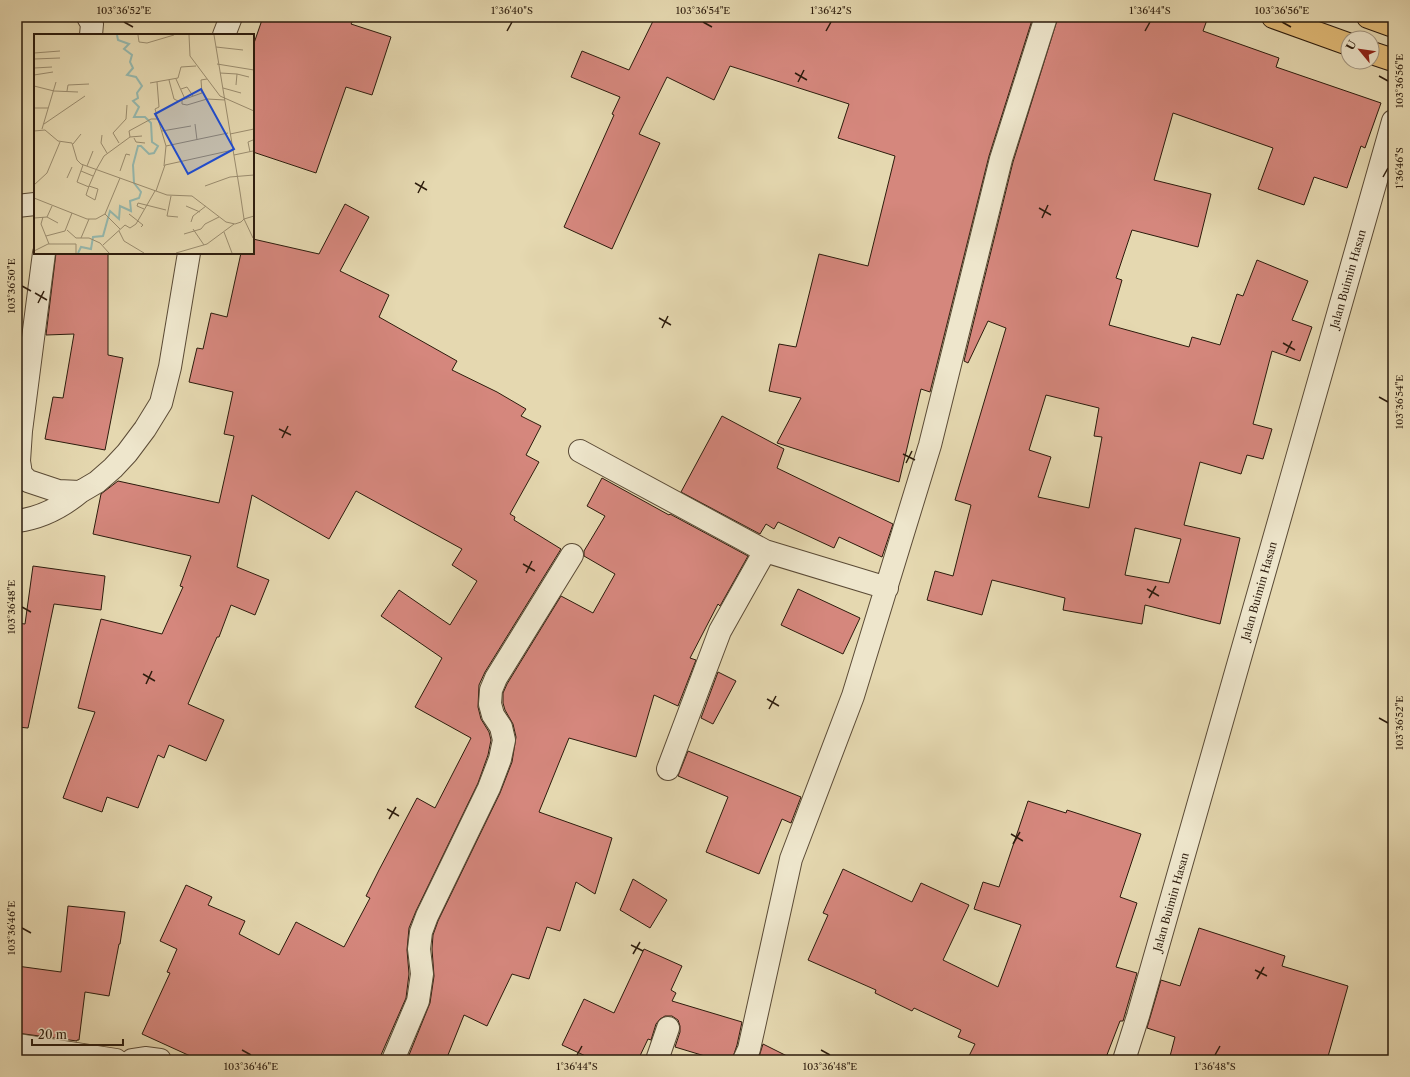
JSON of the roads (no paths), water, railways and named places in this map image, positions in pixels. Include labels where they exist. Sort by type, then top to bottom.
[{"type":"main road","points":[[1273,17],[1340,41]]},
{"type":"main road","points":[[1368,17],[1393,26]]},
{"type":"main road","points":[[1380,56],[1393,60]]},
{"type":"street","points":[[88,17],[92,24],[91,34]]},
{"type":"street","points":[[224,34],[231,17]]},
{"type":"street","points":[[744,1060],[749,1049],[790,859],[852,696],[887,588],[930,445],[1001,159],[1046,17]]},
{"type":"street","name":"Jalan Buimin Hasan","points":[[1124,1060],[1141,1008],[1393,121]]},
{"type":"street","points":[[17,206],[34,204]]},
{"type":"street","points":[[44,254],[23,380],[19,461],[21,474],[28,481],[58,491],[80,492]]},
{"type":"street","points":[[17,521],[44,514],[64,505],[80,492],[97,482],[127,453],[145,429],[160,403],[170,367],[189,254]]},
{"type":"street","points":[[580,451],[765,551],[887,588]]},
{"type":"street","points":[[668,769],[720,631],[765,551]]},
{"type":"street","points":[[393,1060],[418,1001],[422,974],[419,949],[421,932],[427,916],[489,788],[500,759],[504,740],[501,727],[493,715],[490,704],[491,690],[496,678],[572,555]]},
{"type":"street","points":[[657,1060],[668,1028]]},
{"type":"street","points":[[17,1045],[116,1060]]},
{"type":"street","points":[[132,1060],[145,1058],[160,1060]]}]
